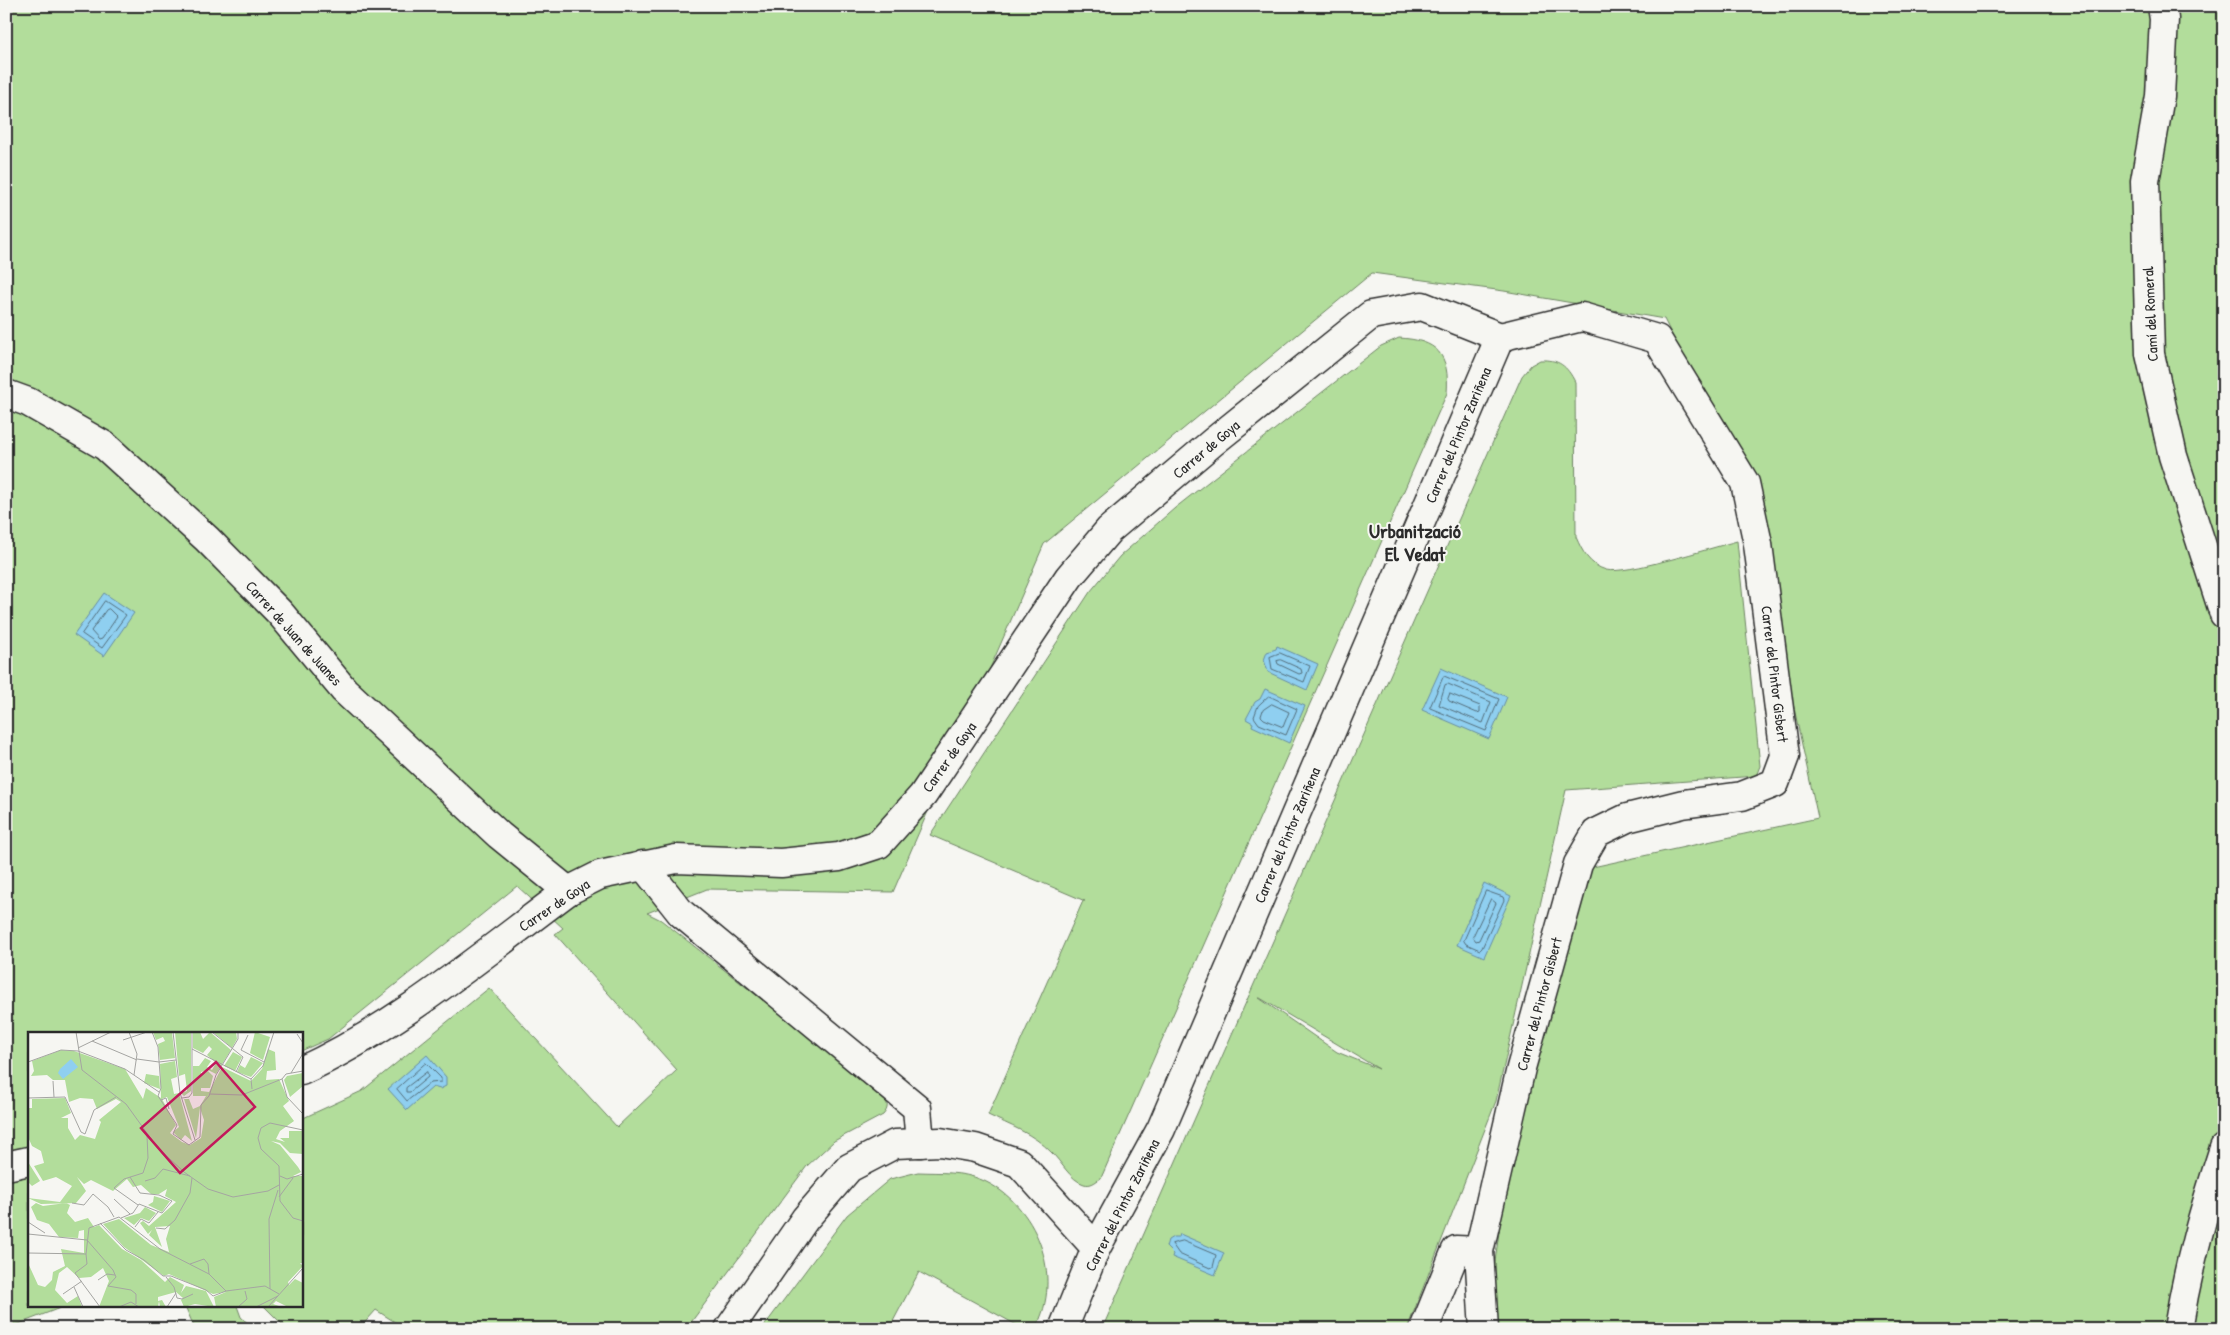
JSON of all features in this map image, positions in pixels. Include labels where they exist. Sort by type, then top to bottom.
[{"type":"street","name":"Camí del Romeral","points":[[2162,6],[2164,19],[2160,96],[2145,181],[2150,354],[2173,456],[2224,614]]},
{"type":"street","name":"Carrer de Goya","points":[[302,1072],[331,1058],[379,1031],[568,892],[600,874],[676,859],[791,862],[840,857],[879,844],[923,795],[1069,577],[1109,530],[1213,442],[1371,315],[1422,306],[1500,337]]},
{"type":"street","name":"Carrer del Pintor Gisbert","points":[[1484,1329],[1479,1251],[1522,1068],[1578,864],[1596,833],[1627,818],[1683,804],[1742,796],[1775,783],[1785,756],[1758,544],[1745,483],[1657,339],[1582,317],[1500,337]]},
{"type":"street","name":"Carrer del Pintor Zariñena","points":[[1063,1329],[1096,1248],[1161,1129],[1500,337]]},
{"type":"street","name":"Carrer de Juan de Juanes","points":[[6,394],[28,402],[105,446],[207,539],[280,613],[344,690],[499,835],[568,892]]},
{"type":"street","points":[[643,865],[681,913],[917,1108],[920,1143]]},
{"type":"street","points":[[728,1329],[805,1219],[849,1168],[895,1144],[940,1142],[975,1148],[1019,1163],[1096,1248]]},
{"type":"street","points":[[2178,1329],[2185,1283],[2200,1220],[2224,1148]]},
{"type":"street","points":[[6,1166],[28,1161]]},
{"type":"street","points":[[1424,1329],[1456,1250],[1479,1251]]},
{"type":"green space","points":[[6,6],[2224,6],[2224,1329],[1486,1329],[1521,1068],[1588,868],[1818,818],[1745,483],[1664,319],[1504,291],[1372,273],[1044,544],[893,892],[707,889],[647,913],[661,920],[884,1096],[887,1106],[883,1115],[834,1141],[807,1166],[686,1329],[406,1329],[376,1310],[359,1329],[292,1329],[282,1324],[266,1308],[302,1308],[302,1119],[362,1091],[489,988],[617,1127],[677,1070],[555,934],[563,928],[517,886],[328,1039],[302,1051],[302,1032],[28,1032],[28,1149],[6,1155]]},
{"type":"green space","points":[[1399,338],[1423,342],[1432,346],[1438,352],[1446,368],[1447,393],[1101,1178],[1091,1184],[1084,1184],[1074,1179],[1055,1156],[1037,1140],[1021,1130],[988,1115],[1083,901],[1085,901],[930,835],[1090,592],[1120,556],[1175,508],[1381,346]]},
{"type":"green space","points":[[1540,360],[1557,362],[1569,372],[1575,382],[1576,537],[1584,552],[1595,565],[1606,570],[1631,569],[1737,541],[1760,766],[1756,776],[1566,790],[1496,1101],[1407,1329],[1102,1329],[1522,376],[1531,365]],"holes":[[[1260,998],[1379,1069],[1337,1052]]]},
{"type":"green space","points":[[28,1170],[28,1308],[60,1308],[6,1329],[6,1176]]},
{"type":"green space","points":[[918,1172],[950,1173],[974,1177],[1001,1191],[1017,1206],[1030,1224],[1040,1244],[1046,1265],[1047,1287],[1044,1309],[1035,1329],[1024,1329],[919,1272],[889,1329],[762,1329],[847,1215],[890,1179]]},
{"type":"green space","points":[[186,1308],[238,1308],[241,1317],[254,1329],[195,1329]]},
{"type":"water","points":[[104,593],[134,613],[104,656],[74,635]]},
{"type":"water","points":[[1277,646],[1318,664],[1307,690],[1268,672],[1264,660],[1267,652],[1276,649]]},
{"type":"water","points":[[1441,668],[1507,697],[1489,739],[1422,710]]},
{"type":"water","points":[[1265,689],[1305,706],[1289,743],[1252,726],[1253,723],[1246,719]]},
{"type":"water","points":[[1484,883],[1511,896],[1484,957],[1457,945]]},
{"type":"water","points":[[427,1055],[446,1077],[446,1086],[440,1089],[433,1087],[407,1110],[388,1089]]},
{"type":"water","points":[[1180,1234],[1224,1253],[1215,1275],[1172,1257],[1173,1254],[1166,1247],[1168,1240],[1173,1237],[1179,1237]]},
{"type":"district","name":"Urbanització El Vedat","points":[[1415,542]]}]
